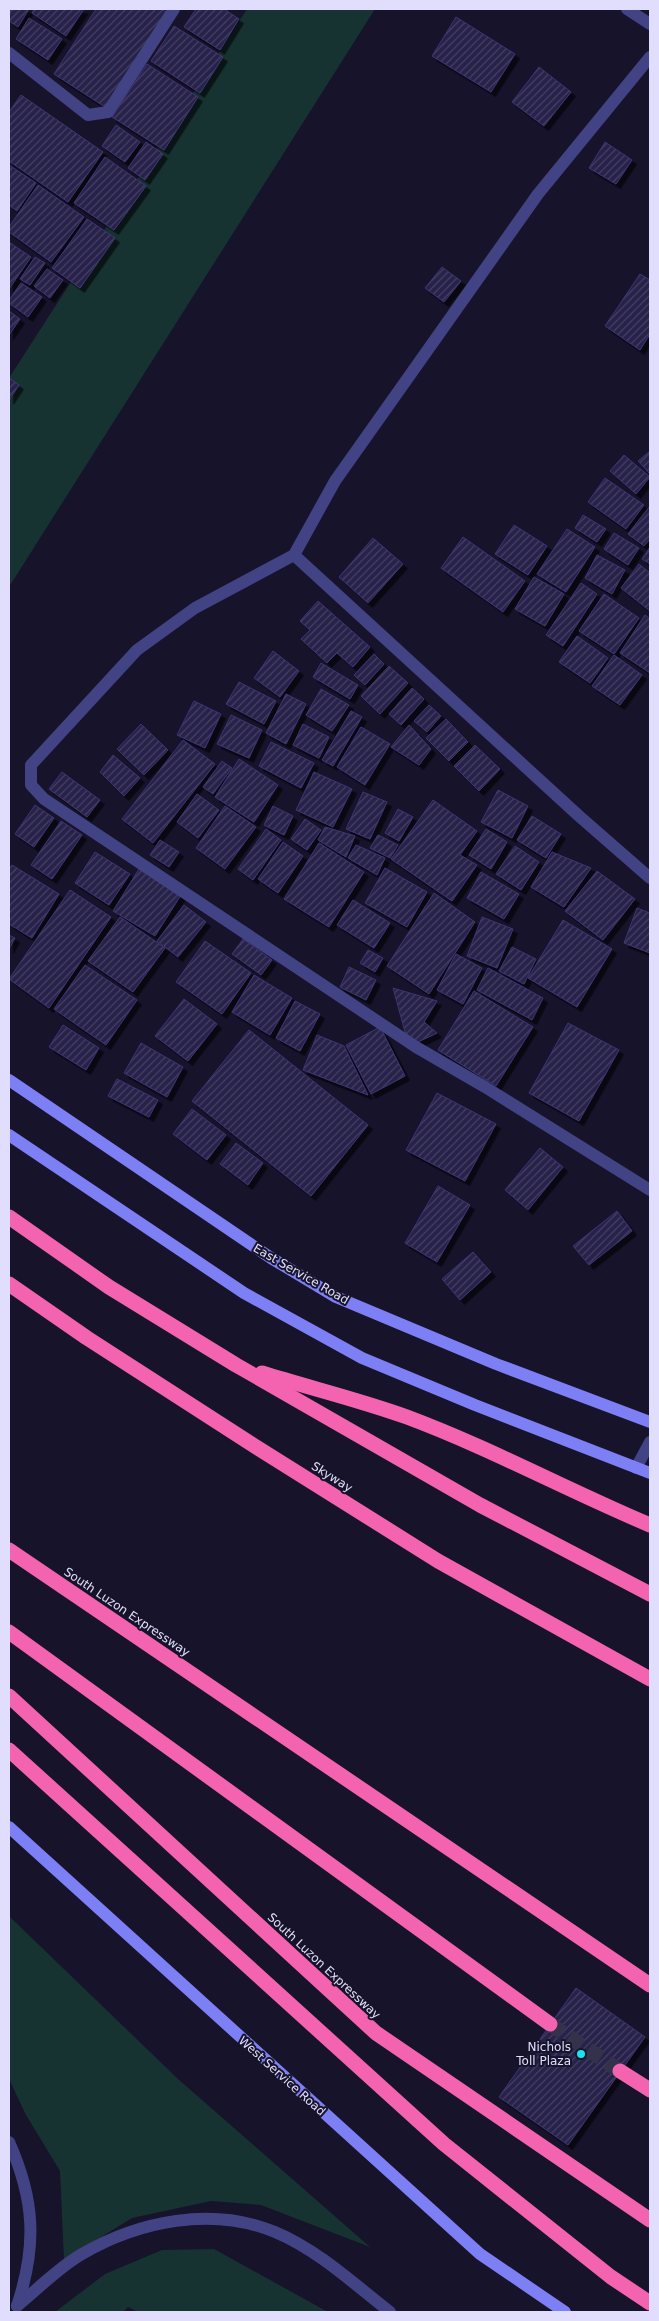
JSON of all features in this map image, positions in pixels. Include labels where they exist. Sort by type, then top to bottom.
[{"type":"highway","points":[[9,1217],[109,1287],[236,1365],[480,1505],[650,1594]]},
{"type":"highway","name":"Skyway","points":[[9,1284],[245,1440],[438,1561],[650,1679]]},
{"type":"highway","points":[[236,1365],[407,1417],[515,1463],[590,1500],[650,1525]]},
{"type":"highway","name":"South Luzon Expressway","points":[[9,1550],[650,1985]]},
{"type":"highway","points":[[9,1632],[550,2024]]},
{"type":"highway","name":"South Luzon Expressway","points":[[9,1696],[376,2033],[650,2220]]},
{"type":"highway","points":[[9,1750],[444,2144],[611,2277],[650,2303]]},
{"type":"highway","points":[[620,2071],[650,2090]]},
{"type":"main road","name":"East Service Road","points":[[9,1080],[271,1258],[336,1297],[496,1364],[650,1422]]},
{"type":"main road","points":[[9,1135],[244,1293],[362,1358],[650,1473]]},
{"type":"main road","name":"West Service Road","points":[[9,1827],[480,2254],[565,2312]]},
{"type":"street","points":[[9,53],[88,115],[108,112],[174,9]]},
{"type":"street","points":[[627,9],[650,24]]},
{"type":"street","points":[[650,56],[538,194],[335,481],[294,555],[195,608],[137,650],[31,765],[31,785],[44,798],[416,1048],[485,1087],[650,1190]]},
{"type":"street","points":[[294,555],[572,810],[650,878]]},
{"type":"street","points":[[636,1468],[650,1442]]},
{"type":"street","points":[[9,2142],[24,2180],[32,2217],[27,2275],[15,2309]]},
{"type":"street","points":[[15,2309],[81,2255],[128,2231],[190,2218],[230,2220],[275,2232],[324,2260],[390,2312]]},
{"type":"green space","points":[[247,9],[375,9],[9,587],[9,378]]},
{"type":"green space","points":[[9,1916],[178,2079],[370,2247],[261,2205],[211,2201],[132,2218],[64,2260],[60,2171],[26,2115],[9,2079]]},
{"type":"green space","points":[[214,2249],[328,2312],[138,2312],[128,2307],[123,2312],[55,2312],[105,2274],[162,2250]]},
{"type":"building","points":[[9,9],[29,9],[18,27],[9,21]]},
{"type":"building","points":[[34,9],[84,9],[66,36],[32,13]]},
{"type":"building","points":[[96,9],[161,9],[166,12],[105,107],[54,74]]},
{"type":"building","points":[[196,9],[224,9],[239,19],[220,50],[184,27]]},
{"type":"building","points":[[456,17],[515,54],[491,92],[432,56]]},
{"type":"building","points":[[29,18],[62,39],[48,60],[16,39]]},
{"type":"building","points":[[174,26],[223,57],[200,93],[151,61]]},
{"type":"building","points":[[147,64],[198,97],[164,150],[112,117]]},
{"type":"building","points":[[539,67],[571,92],[544,126],[512,102]]},
{"type":"building","points":[[21,95],[103,152],[68,202],[9,161],[9,112]]},
{"type":"building","points":[[116,125],[140,142],[125,162],[102,146]]},
{"type":"building","points":[[146,142],[163,154],[145,180],[128,168]]},
{"type":"building","points":[[605,142],[632,160],[616,184],[589,168]]},
{"type":"building","points":[[105,157],[146,186],[114,230],[74,203]]},
{"type":"building","points":[[9,165],[36,183],[17,211],[9,205]]},
{"type":"building","points":[[38,185],[84,217],[51,262],[9,232],[9,227]]},
{"type":"building","points":[[87,219],[115,238],[80,288],[52,268]]},
{"type":"building","points":[[9,242],[31,257],[9,289]]},
{"type":"building","points":[[35,257],[45,263],[30,285],[20,279]]},
{"type":"building","points":[[442,267],[461,281],[444,302],[425,288]]},
{"type":"building","points":[[47,269],[63,280],[50,298],[34,286]]},
{"type":"building","points":[[640,274],[650,280],[650,334],[640,350],[605,326]]},
{"type":"building","points":[[21,283],[42,297],[28,317],[9,303],[9,300]]},
{"type":"building","points":[[9,311],[20,319],[9,335]]},
{"type":"building","points":[[9,378],[19,385],[9,400]]},
{"type":"building","points":[[650,451],[650,474],[638,461]]},
{"type":"building","points":[[624,455],[650,477],[636,494],[610,471]]},
{"type":"building","points":[[605,478],[644,505],[626,529],[588,502]]},
{"type":"building","points":[[650,506],[650,539],[644,546],[628,534]]},
{"type":"building","points":[[583,515],[606,529],[597,542],[575,528]]},
{"type":"building","points":[[514,525],[547,546],[528,575],[495,554]]},
{"type":"building","points":[[567,529],[595,547],[566,592],[537,574]]},
{"type":"building","points":[[614,533],[639,548],[628,565],[604,549]]},
{"type":"building","points":[[463,537],[525,581],[503,612],[441,568]]},
{"type":"building","points":[[373,538],[403,564],[368,603],[339,577]]},
{"type":"building","points":[[650,547],[650,564],[642,559]]},
{"type":"building","points":[[597,555],[625,570],[612,594],[585,578]]},
{"type":"building","points":[[639,564],[650,573],[650,611],[621,588]]},
{"type":"building","points":[[534,577],[564,594],[545,626],[515,609]]},
{"type":"building","points":[[581,583],[597,594],[563,646],[546,635]]},
{"type":"building","points":[[604,594],[639,618],[614,654],[579,631]]},
{"type":"building","points":[[318,601],[370,647],[353,667],[337,653],[327,663],[301,639],[310,630],[300,621]]},
{"type":"building","points":[[645,615],[650,619],[650,673],[620,653]]},
{"type":"building","points":[[577,636],[608,658],[590,683],[559,662]]},
{"type":"building","points":[[273,651],[299,671],[280,697],[254,678]]},
{"type":"building","points":[[374,654],[384,664],[365,685],[354,675]]},
{"type":"building","points":[[614,655],[642,675],[620,705],[592,686]]},
{"type":"building","points":[[321,663],[358,685],[350,699],[313,677]]},
{"type":"building","points":[[389,666],[408,683],[380,714],[361,696]]},
{"type":"building","points":[[239,682],[276,701],[264,724],[226,704]]},
{"type":"building","points":[[412,688],[424,699],[401,725],[389,714]]},
{"type":"building","points":[[321,689],[349,705],[332,731],[306,715]]},
{"type":"building","points":[[286,694],[306,704],[286,744],[266,733]]},
{"type":"building","points":[[194,701],[221,714],[205,748],[177,735]]},
{"type":"building","points":[[429,705],[441,716],[427,732],[414,721]]},
{"type":"building","points":[[351,711],[362,717],[333,766],[322,760]]},
{"type":"building","points":[[231,715],[262,730],[249,758],[217,744]]},
{"type":"building","points":[[446,719],[468,742],[449,761],[426,738]]},
{"type":"building","points":[[141,724],[168,750],[144,775],[117,749]]},
{"type":"building","points":[[303,724],[329,737],[319,758],[293,745]]},
{"type":"building","points":[[409,725],[431,749],[419,765],[391,747]]},
{"type":"building","points":[[361,727],[390,744],[365,785],[337,767]]},
{"type":"building","points":[[183,740],[215,764],[153,843],[122,819]]},
{"type":"building","points":[[271,742],[314,763],[301,788],[259,766]]},
{"type":"building","points":[[475,745],[500,769],[479,791],[454,766]]},
{"type":"building","points":[[113,755],[140,778],[124,796],[100,772]]},
{"type":"building","points":[[239,759],[278,785],[254,822],[215,797]]},
{"type":"building","points":[[222,761],[232,768],[213,794],[203,787]]},
{"type":"building","points":[[62,772],[100,800],[87,817],[49,789]]},
{"type":"building","points":[[314,772],[352,789],[333,827],[296,810]]},
{"type":"building","points":[[498,790],[528,806],[512,838],[481,822]]},
{"type":"building","points":[[363,792],[387,802],[370,839],[346,829]]},
{"type":"building","points":[[197,794],[219,810],[198,838],[177,822]]},
{"type":"building","points":[[433,800],[477,831],[460,855],[477,865],[452,901],[391,859]]},
{"type":"building","points":[[35,805],[54,818],[34,847],[15,834]]},
{"type":"building","points":[[225,806],[256,827],[225,869],[196,848]]},
{"type":"building","points":[[273,806],[293,816],[284,835],[264,825]]},
{"type":"building","points":[[398,809],[413,817],[399,841],[385,833]]},
{"type":"building","points":[[532,816],[561,834],[546,858],[517,840]]},
{"type":"building","points":[[305,819],[321,830],[307,850],[291,839]]},
{"type":"building","points":[[61,821],[82,835],[52,879],[31,865]]},
{"type":"building","points":[[325,827],[355,836],[346,857],[318,840]]},
{"type":"building","points":[[266,829],[281,840],[253,880],[238,869]]},
{"type":"building","points":[[486,829],[507,842],[491,869],[469,855]]},
{"type":"building","points":[[378,835],[398,845],[390,858],[370,848]]},
{"type":"building","points":[[160,840],[179,852],[169,867],[150,855]]},
{"type":"building","points":[[283,842],[303,856],[278,893],[258,879]]},
{"type":"building","points":[[319,843],[364,872],[329,927],[284,899]]},
{"type":"building","points":[[356,845],[385,858],[377,875],[348,858]]},
{"type":"building","points":[[515,846],[539,862],[521,890],[496,874]]},
{"type":"building","points":[[95,852],[130,874],[109,905],[75,883]]},
{"type":"building","points":[[552,852],[591,868],[564,907],[531,887]]},
{"type":"building","points":[[12,865],[59,894],[32,938],[9,924],[9,870]]},
{"type":"building","points":[[385,868],[427,892],[407,927],[365,903]]},
{"type":"building","points":[[139,869],[181,895],[155,936],[113,911]]},
{"type":"building","points":[[597,871],[635,899],[603,940],[565,911]]},
{"type":"building","points":[[481,872],[519,894],[504,919],[467,898]]},
{"type":"building","points":[[70,890],[111,917],[49,1008],[9,979]]},
{"type":"building","points":[[434,893],[475,922],[429,994],[387,966]]},
{"type":"building","points":[[353,900],[390,923],[374,948],[337,925]]},
{"type":"building","points":[[184,905],[206,922],[178,957],[157,941]]},
{"type":"building","points":[[637,908],[650,913],[650,953],[624,943]]},
{"type":"building","points":[[120,917],[165,948],[133,992],[88,961]]},
{"type":"building","points":[[482,917],[513,929],[497,968],[467,956]]},
{"type":"building","points":[[563,920],[612,949],[577,1007],[528,978]]},
{"type":"building","points":[[9,935],[15,938],[9,949]]},
{"type":"building","points":[[243,939],[272,960],[261,975],[232,954]]},
{"type":"building","points":[[205,941],[251,973],[222,1014],[176,982]]},
{"type":"building","points":[[512,947],[536,959],[524,984],[499,971]]},
{"type":"building","points":[[368,950],[383,958],[375,972],[360,963]]},
{"type":"building","points":[[456,954],[482,968],[463,1004],[437,990]]},
{"type":"building","points":[[85,965],[137,1000],[106,1045],[54,1009]]},
{"type":"building","points":[[349,967],[376,980],[366,1000],[340,987]]},
{"type":"building","points":[[488,968],[543,998],[532,1020],[477,990]]},
{"type":"building","points":[[254,975],[292,998],[270,1035],[232,1012]]},
{"type":"building","points":[[393,988],[437,1001],[424,1022],[437,1033],[418,1042],[407,1039]]},
{"type":"building","points":[[474,991],[533,1027],[496,1086],[438,1050]]},
{"type":"building","points":[[184,999],[217,1024],[188,1061],[155,1036]]},
{"type":"building","points":[[295,1001],[320,1014],[300,1051],[276,1038]]},
{"type":"building","points":[[568,1023],[619,1050],[579,1121],[529,1093]]},
{"type":"building","points":[[63,1025],[99,1048],[86,1070],[49,1047]]},
{"type":"building","points":[[380,1027],[405,1076],[371,1094],[346,1045]]},
{"type":"building","points":[[249,1030],[368,1125],[311,1196],[192,1101]]},
{"type":"building","points":[[317,1035],[344,1046],[368,1095],[303,1070]]},
{"type":"building","points":[[141,1043],[183,1067],[167,1097],[124,1073]]},
{"type":"building","points":[[117,1079],[158,1100],[149,1117],[108,1096]]},
{"type":"building","points":[[437,1093],[496,1124],[465,1181],[406,1150]]},
{"type":"building","points":[[192,1109],[226,1135],[207,1160],[173,1134]]},
{"type":"building","points":[[236,1143],[263,1163],[248,1185],[220,1164]]},
{"type":"building","points":[[540,1148],[563,1167],[528,1210],[505,1190]]},
{"type":"building","points":[[438,1186],[470,1205],[437,1262],[405,1243]]},
{"type":"building","points":[[617,1211],[632,1231],[589,1265],[573,1246]]},
{"type":"building","points":[[473,1252],[491,1272],[460,1300],[442,1279]]},
{"type":"building","name":"Nichols Toll Plaza","points":[[576,1988],[645,2037],[568,2145],[499,2097]]},
{"type":"tunnel","points":[[550,2024],[620,2071]]},
{"type":"place","name":"Nichols Toll Plaza","points":[[581,2054]]}]
